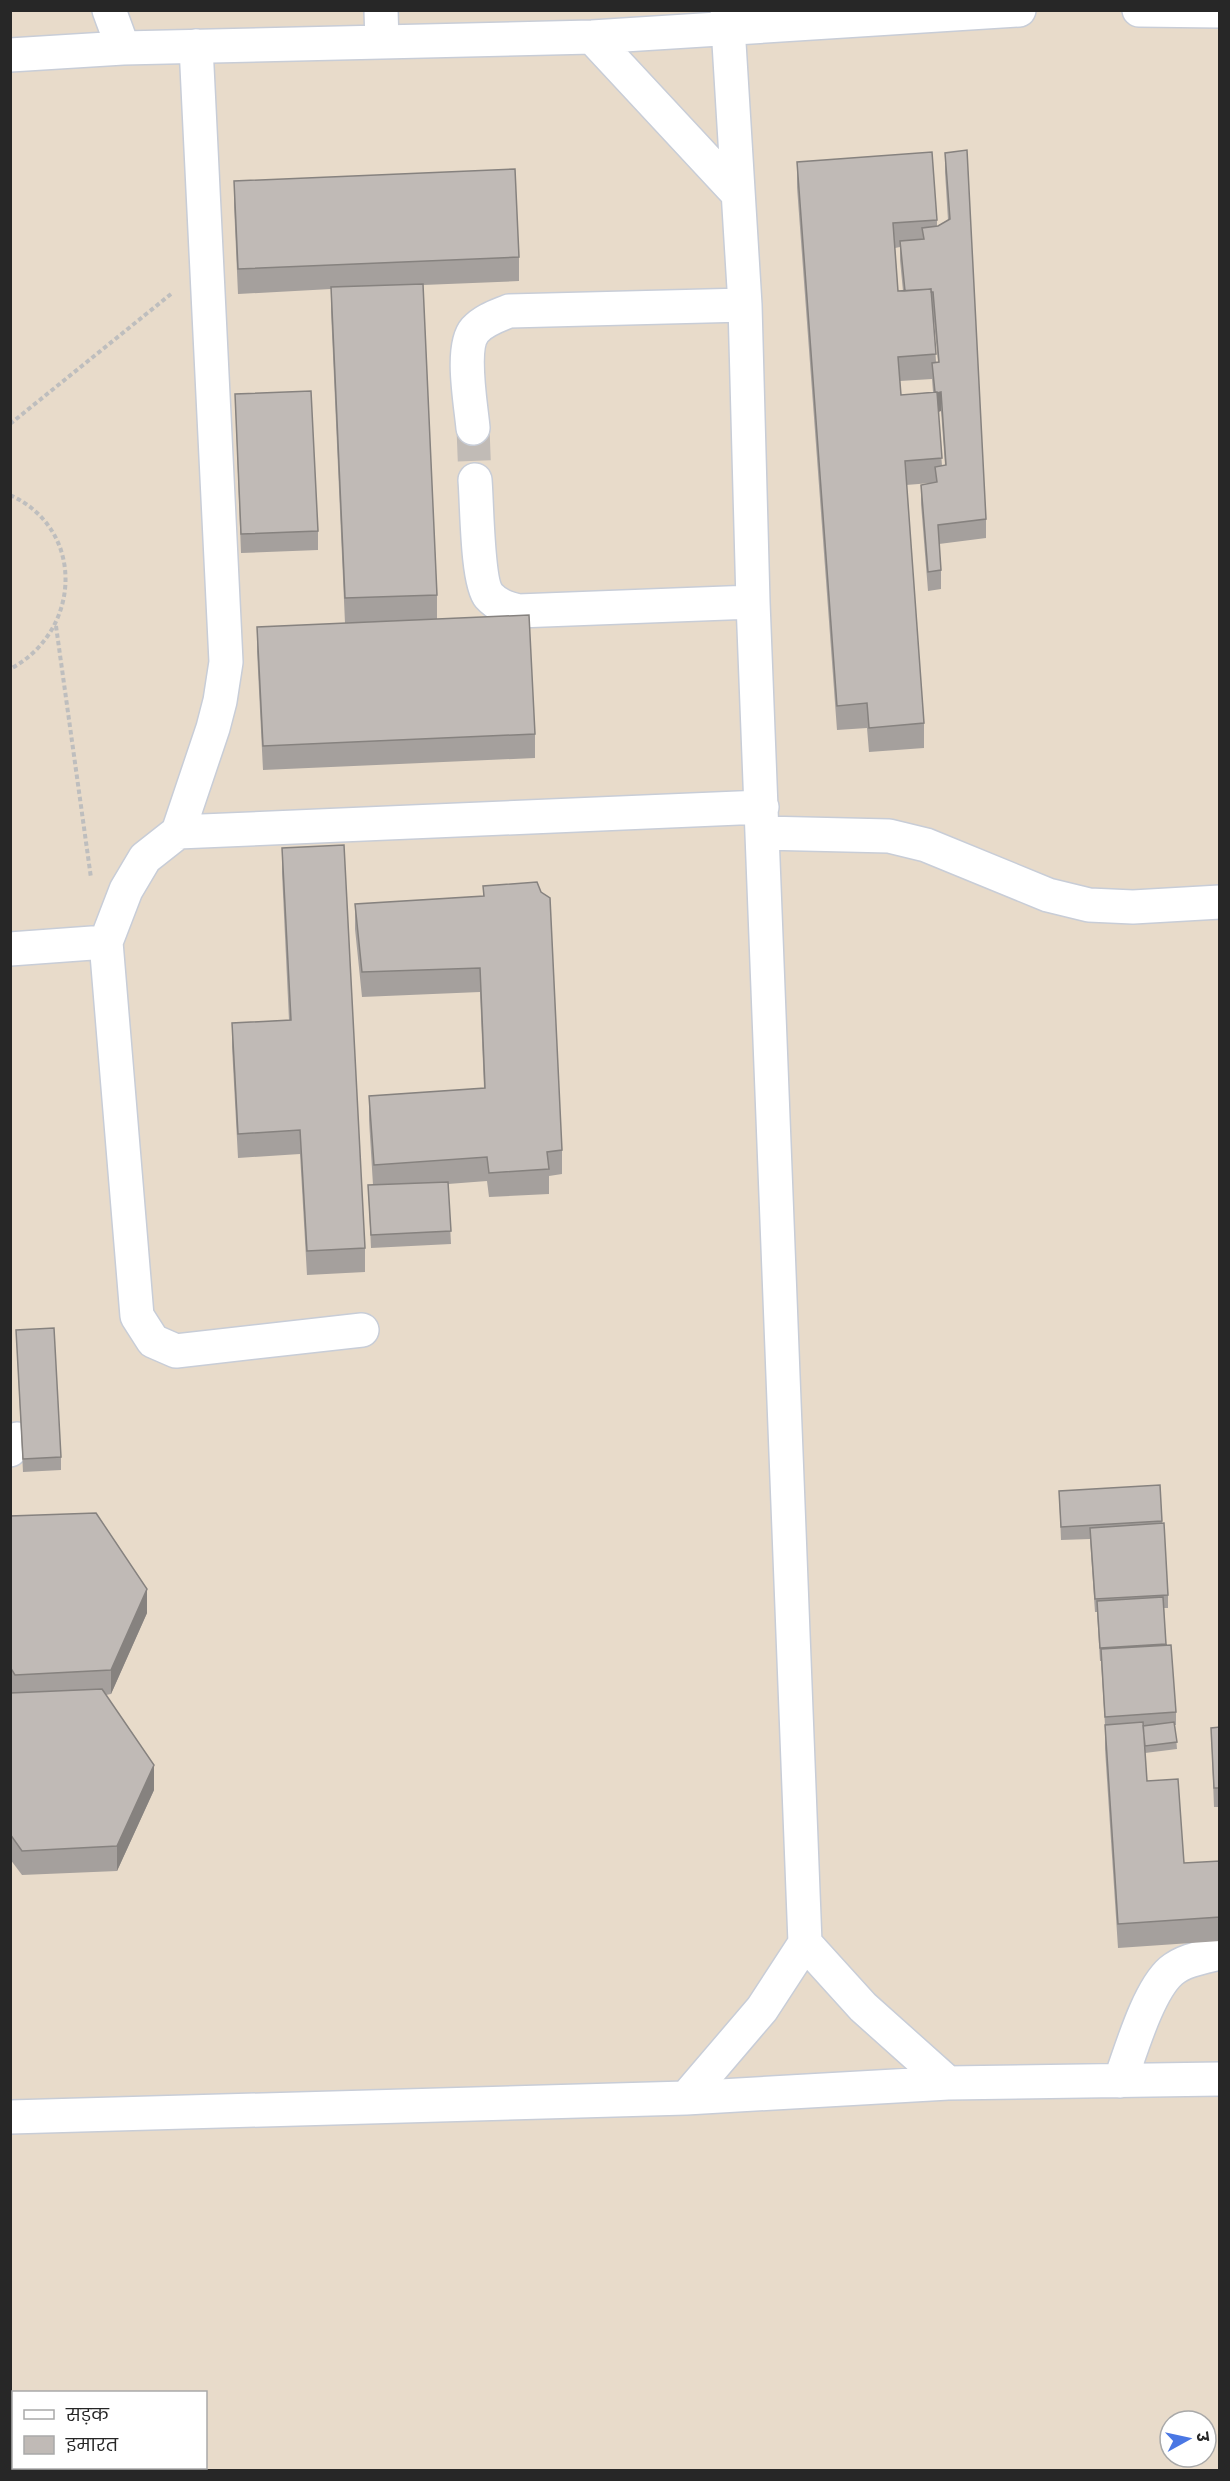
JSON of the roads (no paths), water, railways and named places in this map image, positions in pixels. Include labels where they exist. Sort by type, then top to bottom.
[{"type":"street","points":[[109,10],[123,48]]},
{"type":"street","points":[[10,55],[196,46],[381,26],[592,37],[727,20],[1019,10]]},
{"type":"street","points":[[1139,10],[1220,11]]},
{"type":"street","points":[[686,2098],[762,2009],[805,1943],[753,602],[745,305],[727,20]]},
{"type":"street","points":[[592,37],[738,194]]},
{"type":"street","points":[[196,46],[225,662],[220,701],[213,728],[178,832],[145,858],[126,890],[106,942],[137,1316],[153,1341],[176,1351],[362,1330]]},
{"type":"street","points":[[473,428],[467,349],[474,331],[490,318],[509,311],[745,305]]},
{"type":"street","points":[[476,480],[482,579],[488,595],[499,605],[518,611],[753,602]]},
{"type":"street","points":[[178,832],[762,820],[889,836],[926,845],[1047,895],[1089,905],[1133,907],[1220,902]]},
{"type":"street","points":[[10,949],[106,942]]},
{"type":"street","points":[[805,1943],[863,2007],[948,2083]]},
{"type":"street","points":[[1120,2081],[1149,2002],[1171,1971],[1193,1959],[1220,1953]]},
{"type":"street","points":[[10,2116],[686,2098],[948,2083],[1220,2079]]},
{"type":"tunnel","points":[[473,428],[475,480]]}]
